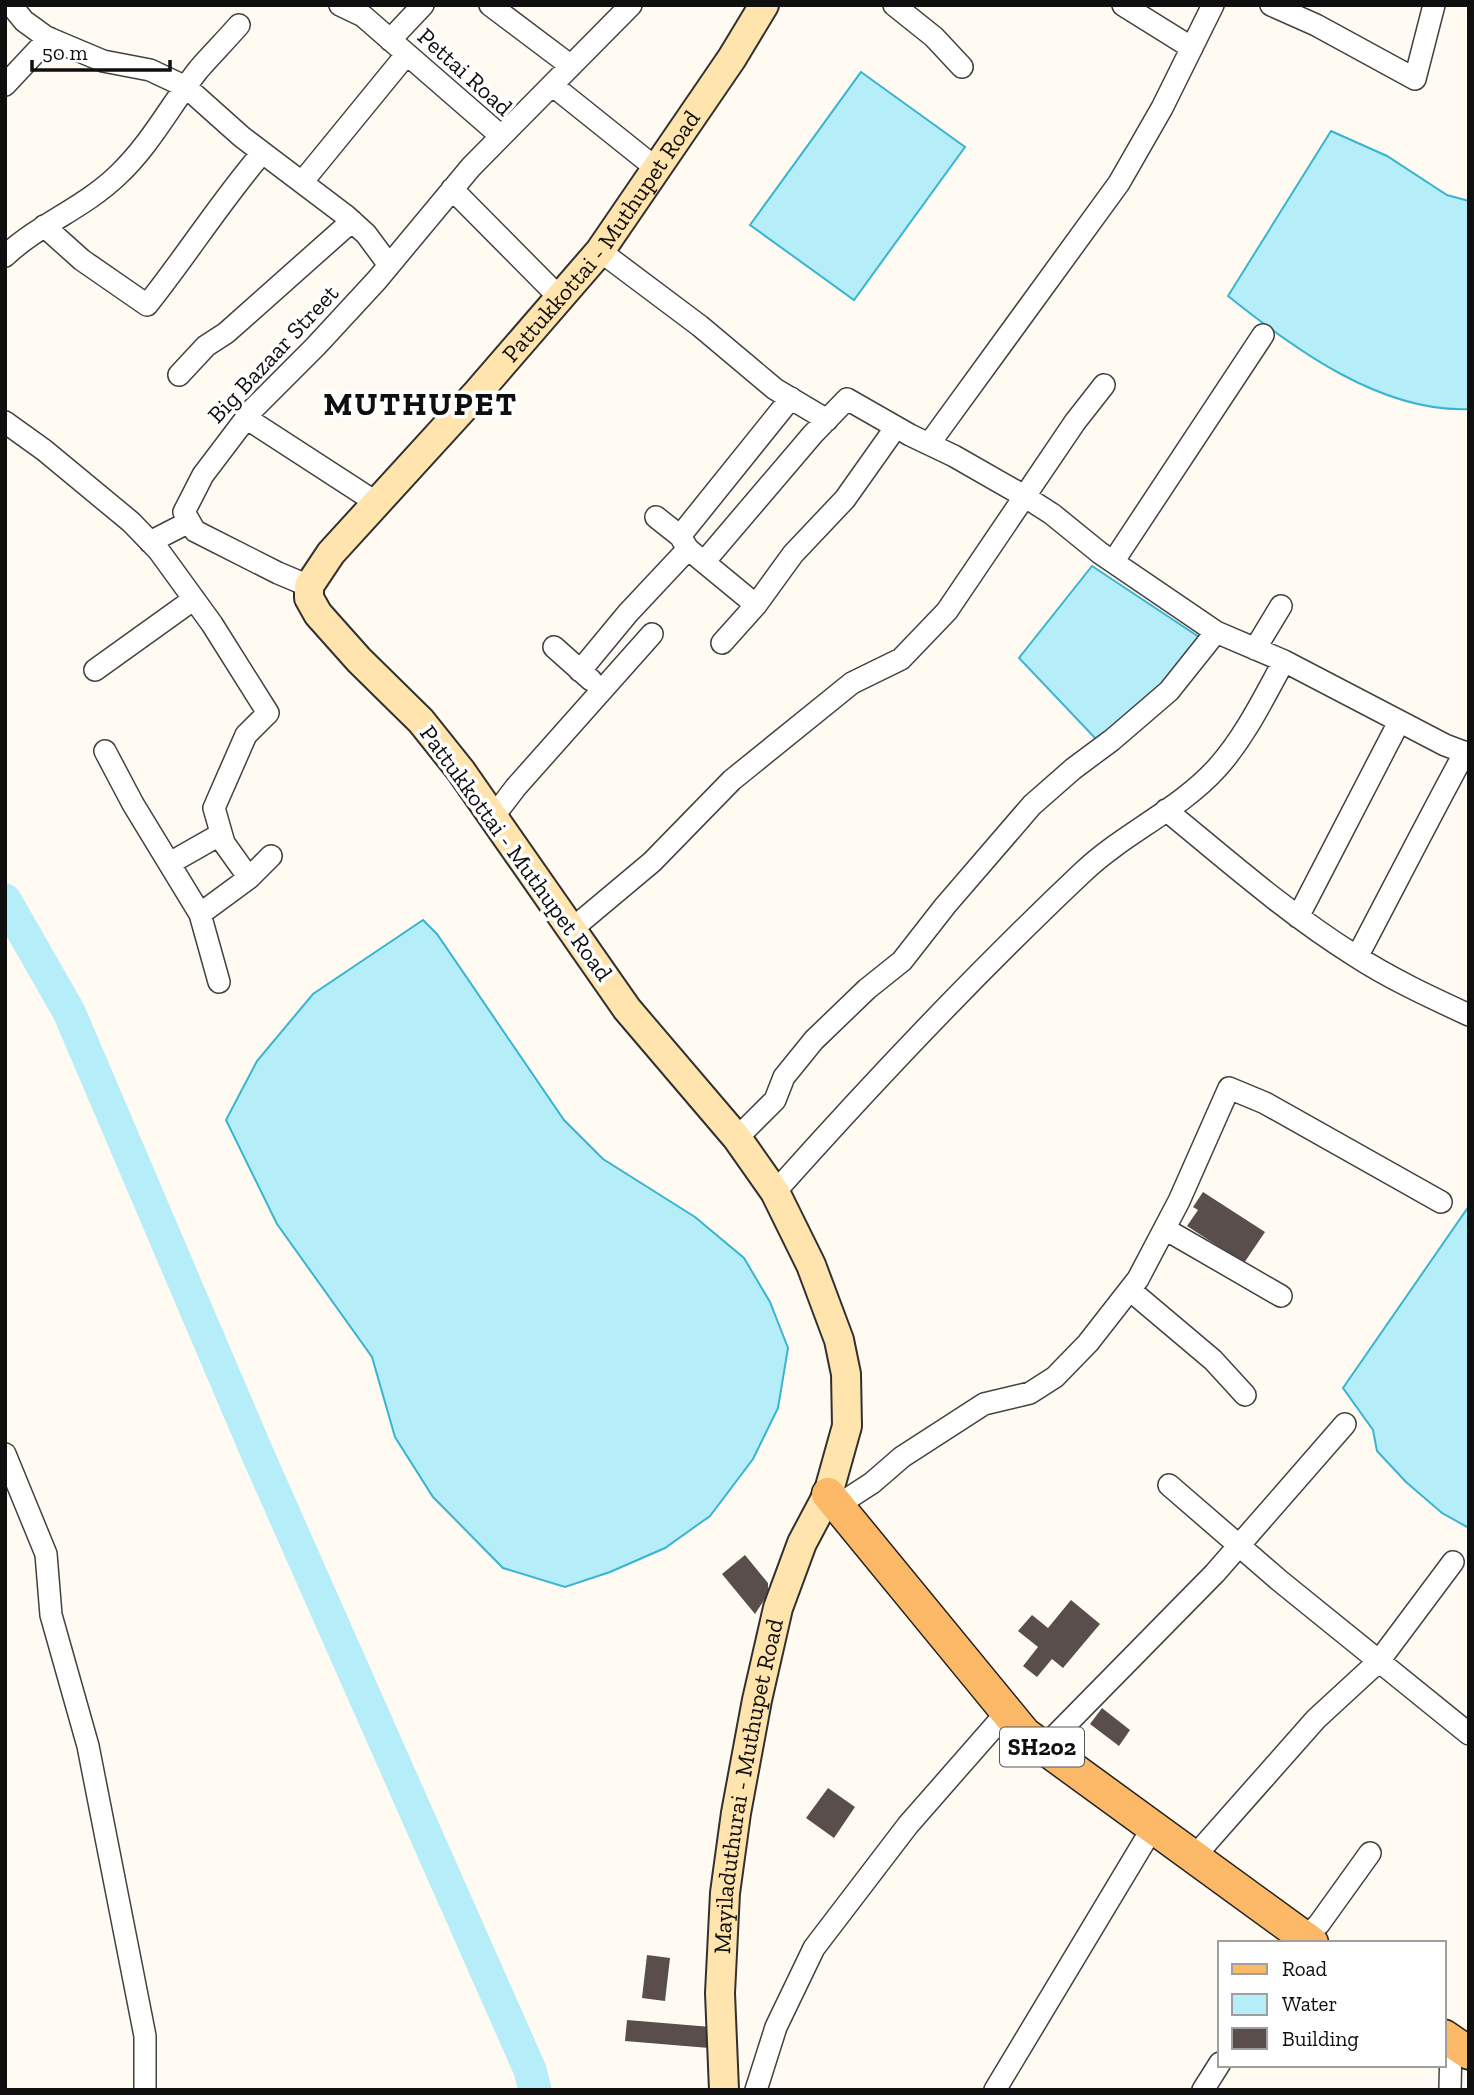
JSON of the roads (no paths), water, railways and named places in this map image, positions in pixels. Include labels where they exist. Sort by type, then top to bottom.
[{"type":"main road","name":"Pattukkottai - Muthupet Road","points":[[764,5],[732,58],[600,251],[478,392],[331,553],[309,586],[309,598],[318,614],[359,660],[421,721],[461,771],[627,1009],[737,1138],[775,1192],[811,1265],[839,1340],[846,1374],[847,1426],[833,1499]]},
{"type":"main road","name":"SH202","points":[[833,1499],[1025,1734],[1305,1941]]},
{"type":"main road","name":"Mayiladuthurai - Muthupet Road","points":[[724,2090],[720,1993],[725,1893],[736,1813],[757,1700],[778,1608],[802,1543],[833,1499]]},
{"type":"street","points":[[11,5],[24,21],[49,38],[103,61],[150,70],[186,87],[262,153],[303,181],[352,221],[390,265]]},
{"type":"street","name":"Pettai Road","points":[[340,5],[363,16],[501,136],[452,189]]},
{"type":"street","points":[[390,40],[423,5]]},
{"type":"street","points":[[490,5],[571,66]]},
{"type":"street","points":[[501,136],[631,5]]},
{"type":"street","points":[[894,5],[934,37],[962,67]]},
{"type":"street","points":[[1122,5],[1192,48]]},
{"type":"street","points":[[929,443],[1119,183],[1163,108],[1213,5]]},
{"type":"street","points":[[1271,5],[1316,25],[1415,79],[1434,5]]},
{"type":"street","points":[[5,256],[22,240],[90,199],[118,176],[142,150],[199,69],[239,25]]},
{"type":"street","points":[[5,85],[49,38]]},
{"type":"street","points":[[303,181],[406,55]]},
{"type":"street","points":[[552,85],[657,169]]},
{"type":"street","points":[[44,226],[82,260],[147,305],[190,250],[238,181],[262,153]]},
{"type":"street","points":[[452,189],[559,297]]},
{"type":"street","name":"Big Bazaar Street","points":[[189,522],[184,512],[203,475],[246,418],[390,265],[452,189]]},
{"type":"street","points":[[179,376],[206,346],[226,333],[352,221]]},
{"type":"street","points":[[600,251],[700,326],[775,389],[827,420]]},
{"type":"street","points":[[1113,562],[1263,335]]},
{"type":"street","points":[[572,929],[652,862],[742,772],[852,683],[901,659],[947,611],[1024,496],[1104,385]]},
{"type":"street","points":[[691,549],[791,398]]},
{"type":"street","points":[[580,671],[628,613],[847,399],[1024,496],[1052,514],[1113,562],[1216,632],[1284,661],[1399,722],[1467,753],[1427,821],[1405,870],[1357,957]]},
{"type":"street","points":[[246,418],[377,503]]},
{"type":"street","points":[[5,422],[44,450],[131,522],[150,542],[194,599],[268,713],[246,735],[214,808],[224,843],[249,878]]},
{"type":"street","points":[[722,643],[756,605],[793,554],[845,499],[897,427]]},
{"type":"street","points":[[656,517],[756,605]]},
{"type":"street","points":[[150,542],[189,522],[195,531],[309,586]]},
{"type":"street","points":[[94,670],[194,599]]},
{"type":"street","points":[[1255,649],[1281,606]]},
{"type":"street","points":[[737,1138],[775,1100],[784,1077],[814,1040],[867,989],[902,961],[945,906],[1032,805],[1169,691],[1216,632]]},
{"type":"street","points":[[493,817],[516,787],[652,634]]},
{"type":"street","points":[[554,647],[603,691]]},
{"type":"street","points":[[775,1192],[873,1083],[979,973],[1086,869],[1166,810],[1216,768],[1244,732],[1284,661]]},
{"type":"street","points":[[1298,918],[1399,722]]},
{"type":"street","points":[[105,751],[133,804],[200,914],[219,982]]},
{"type":"street","points":[[1166,810],[1298,918],[1357,957],[1469,1015]]},
{"type":"street","points":[[170,863],[221,834]]},
{"type":"street","points":[[200,914],[249,878],[271,856]]},
{"type":"street","points":[[833,1499],[872,1483],[902,1457],[984,1404],[1030,1393],[1055,1377],[1088,1343],[1130,1290],[1165,1229],[1228,1088],[1265,1103],[1441,1202]]},
{"type":"street","points":[[1165,1229],[1282,1296]]},
{"type":"street","points":[[1130,1290],[1213,1360],[1245,1395]]},
{"type":"street","points":[[1044,1748],[1134,1658],[1239,1546],[1345,1424]]},
{"type":"street","points":[[5,1454],[46,1554],[51,1615],[88,1746],[145,2035],[145,2090]]},
{"type":"street","points":[[1169,1485],[1239,1546],[1469,1734]]},
{"type":"street","points":[[1194,1857],[1316,1720],[1379,1661],[1453,1562]]},
{"type":"street","points":[[756,2090],[776,2027],[814,1948],[908,1825],[1007,1712]]},
{"type":"street","points":[[995,2090],[1153,1827]]},
{"type":"street","points":[[1305,1941],[1370,1853]]},
{"type":"street","points":[[1450,2090],[1455,2043]]},
{"type":"street","points":[[1203,2090],[1218,2066]]},
{"type":"water","points":[[861,72],[965,147],[854,300],[750,225]]},
{"type":"water","points":[[1331,131],[1387,156],[1447,195],[1469,201],[1469,409],[1436,407],[1371,389],[1310,356],[1228,296]]},
{"type":"water","points":[[1092,566],[1202,639],[1155,693],[1099,738],[1095,738],[1019,658]]},
{"type":"water","points":[[423,920],[437,934],[564,1120],[603,1159],[695,1217],[744,1258],[770,1302],[788,1348],[778,1408],[753,1459],[710,1516],[665,1548],[610,1572],[565,1587],[503,1568],[433,1497],[395,1437],[372,1357],[277,1224],[226,1120],[257,1061],[313,994]]},
{"type":"water","points":[[1469,1206],[1469,1528],[1442,1513],[1406,1482],[1377,1451],[1373,1430],[1343,1388]]},
{"type":"waterway","points":[[5,900],[69,1012],[258,1455],[530,2070],[535,2090]]},
{"type":"district","name":"MUTHUPET","points":[[421,404]]}]
